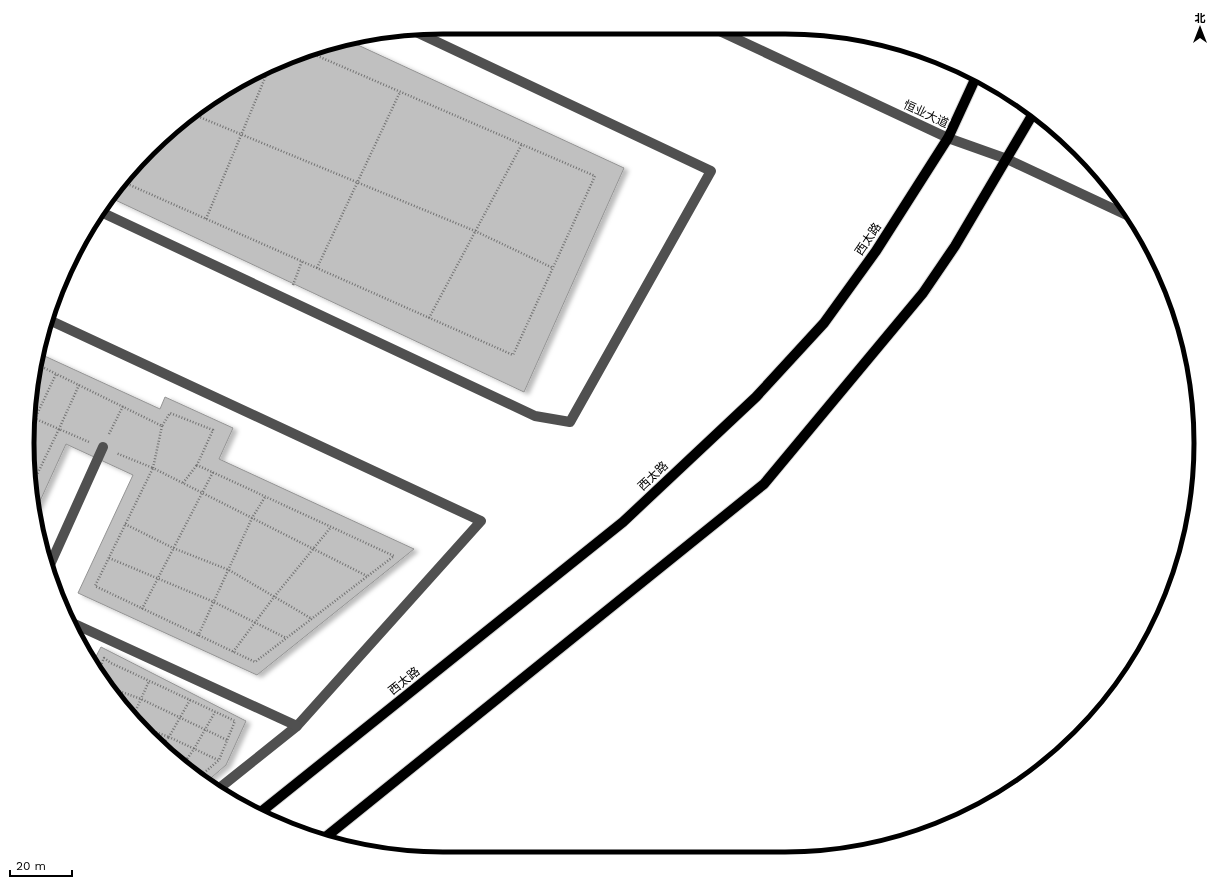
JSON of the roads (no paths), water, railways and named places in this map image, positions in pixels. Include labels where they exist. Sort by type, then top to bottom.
[{"type":"main road","name":"西太路","points":[[263,810],[623,522],[756,397],[824,323],[876,251],[948,138],[974,81]]},
{"type":"main road","points":[[328,835],[764,484],[923,292],[955,246],[1031,117]]},
{"type":"street","name":"恒业大道","points":[[726,34],[948,138],[1007,159],[1123,213]]},
{"type":"street","points":[[105,214],[535,416],[570,422],[711,171],[422,35]]},
{"type":"street","points":[[53,322],[481,520],[297,726],[221,786]]},
{"type":"street","points":[[52,561],[103,448]]},
{"type":"street","points":[[78,628],[297,726]]}]
